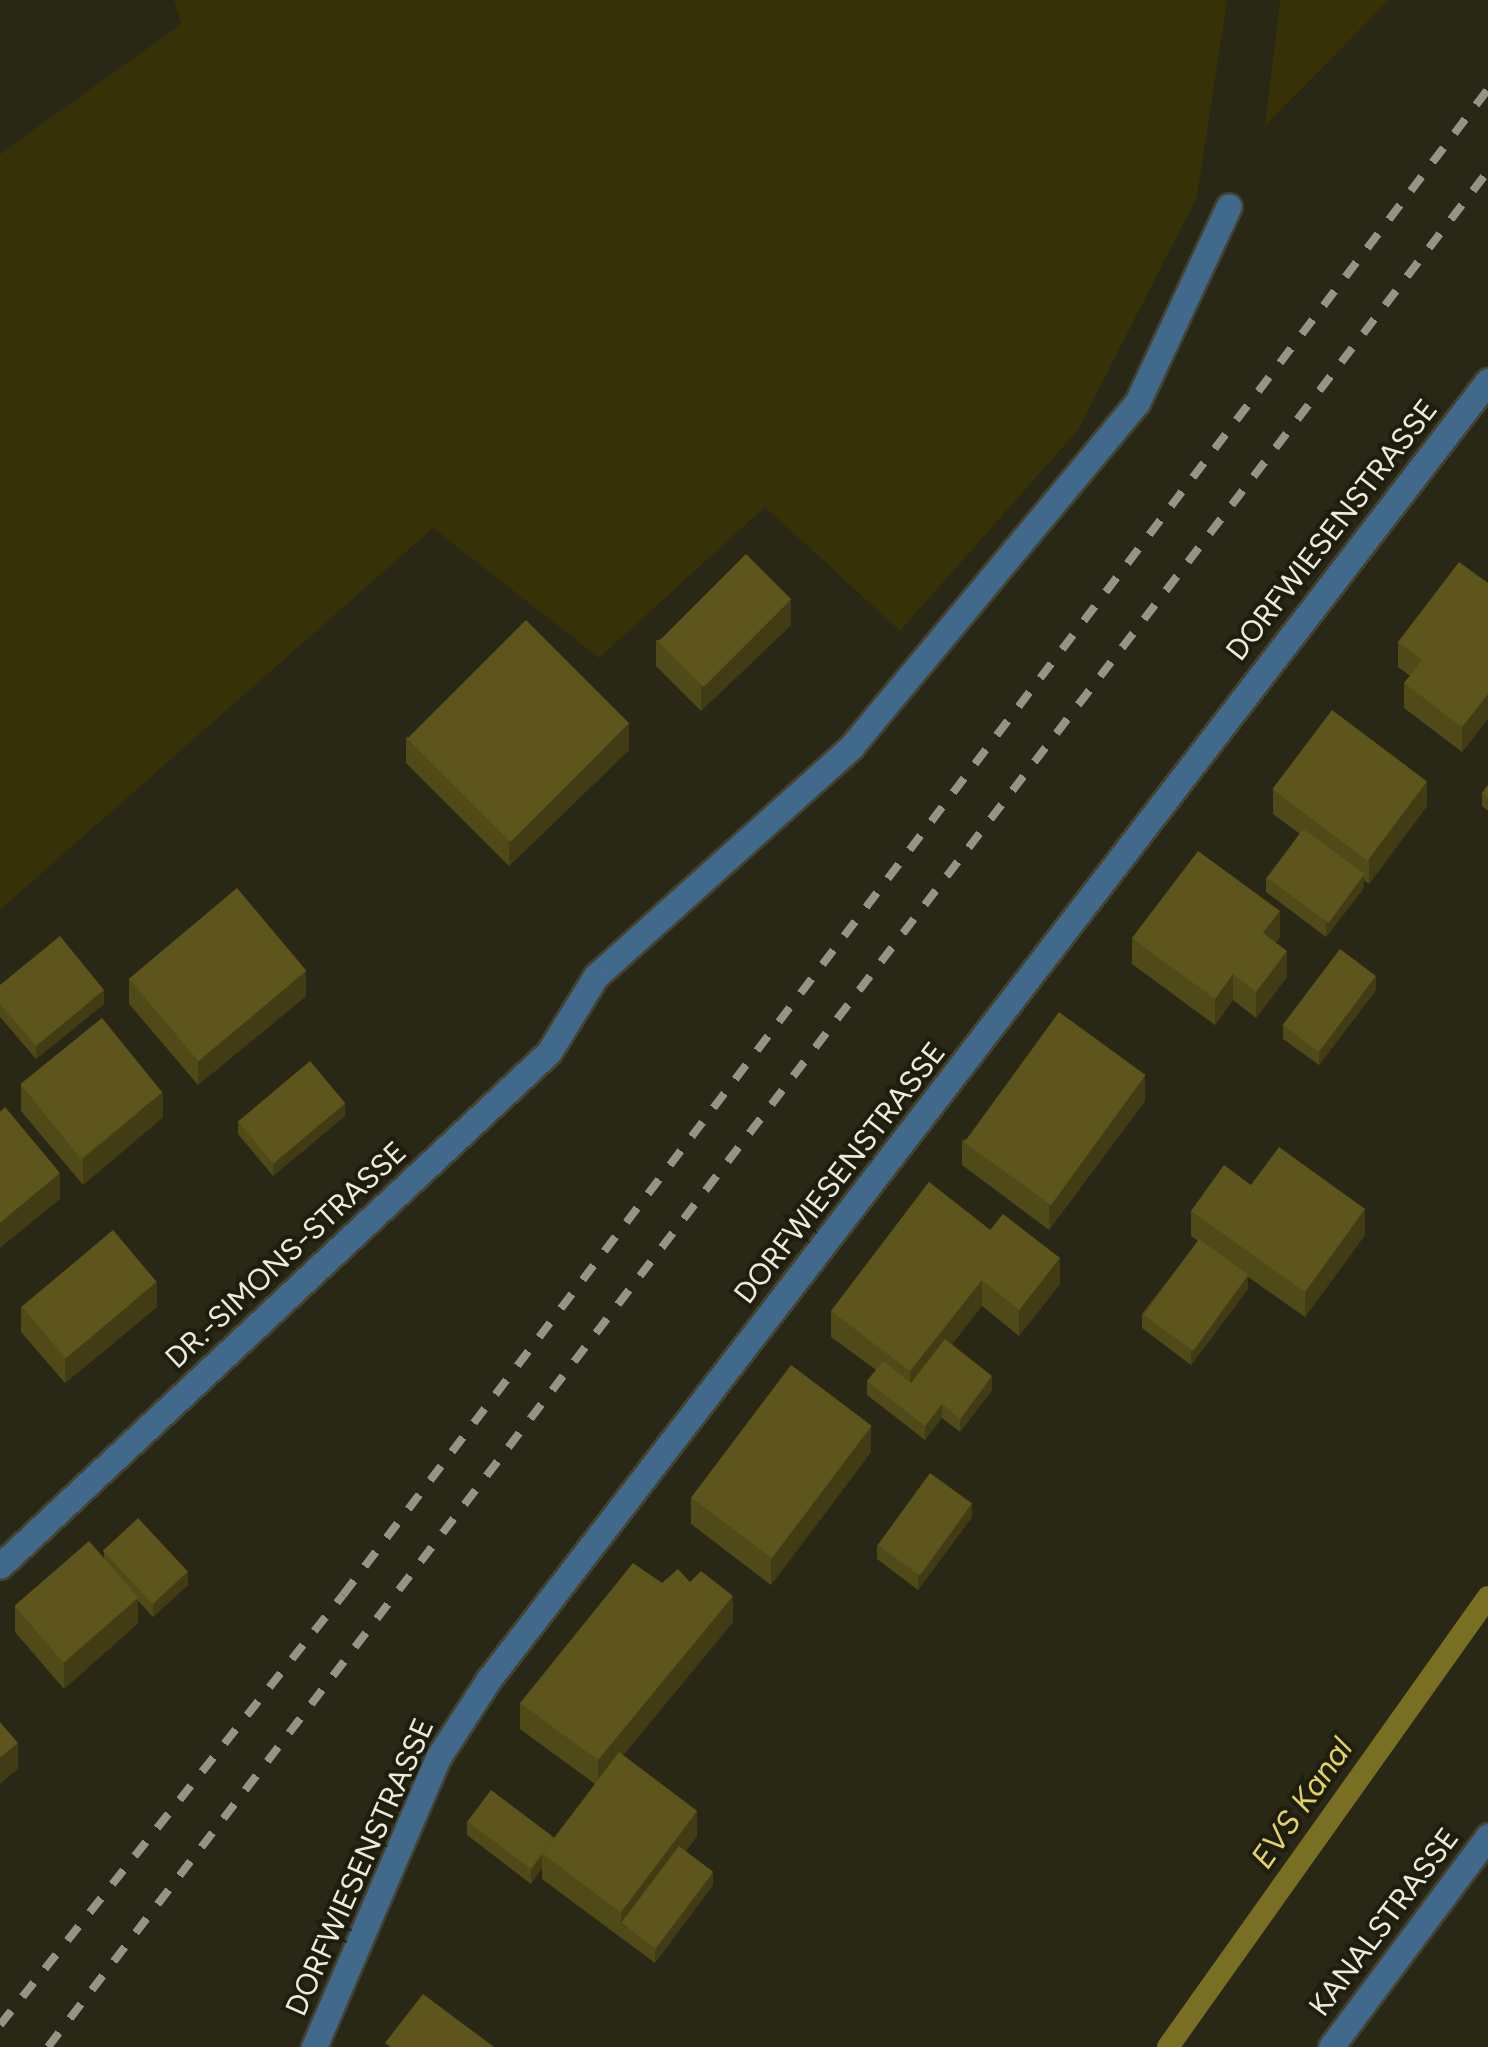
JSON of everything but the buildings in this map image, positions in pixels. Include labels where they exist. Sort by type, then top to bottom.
[{"type":"street","name":"DR.-SIMONS-STRASSE","points":[[0,1566],[549,1052],[596,976],[851,747],[1137,402],[1229,206]]},
{"type":"street","name":"DORFWIESENSTRASSE","points":[[314,2047],[439,1756],[489,1679],[1488,382]]},
{"type":"street","name":"KANALSTRASSE","points":[[1332,2047],[1488,1836]]},
{"type":"shaded area","points":[[174,0],[1227,0],[1197,197],[1078,430],[900,631],[765,507],[599,658],[433,528],[0,910],[0,154],[181,24]]},
{"type":"shaded area","points":[[1280,0],[1389,0],[1265,126]]},
{"type":"waterway","name":"EVS Kanal","points":[[1168,2047],[1488,1597]]},
{"type":"railway","points":[[0,2025],[343,1595],[1488,89]]},
{"type":"railway","points":[[48,2047],[1488,171]]}]
